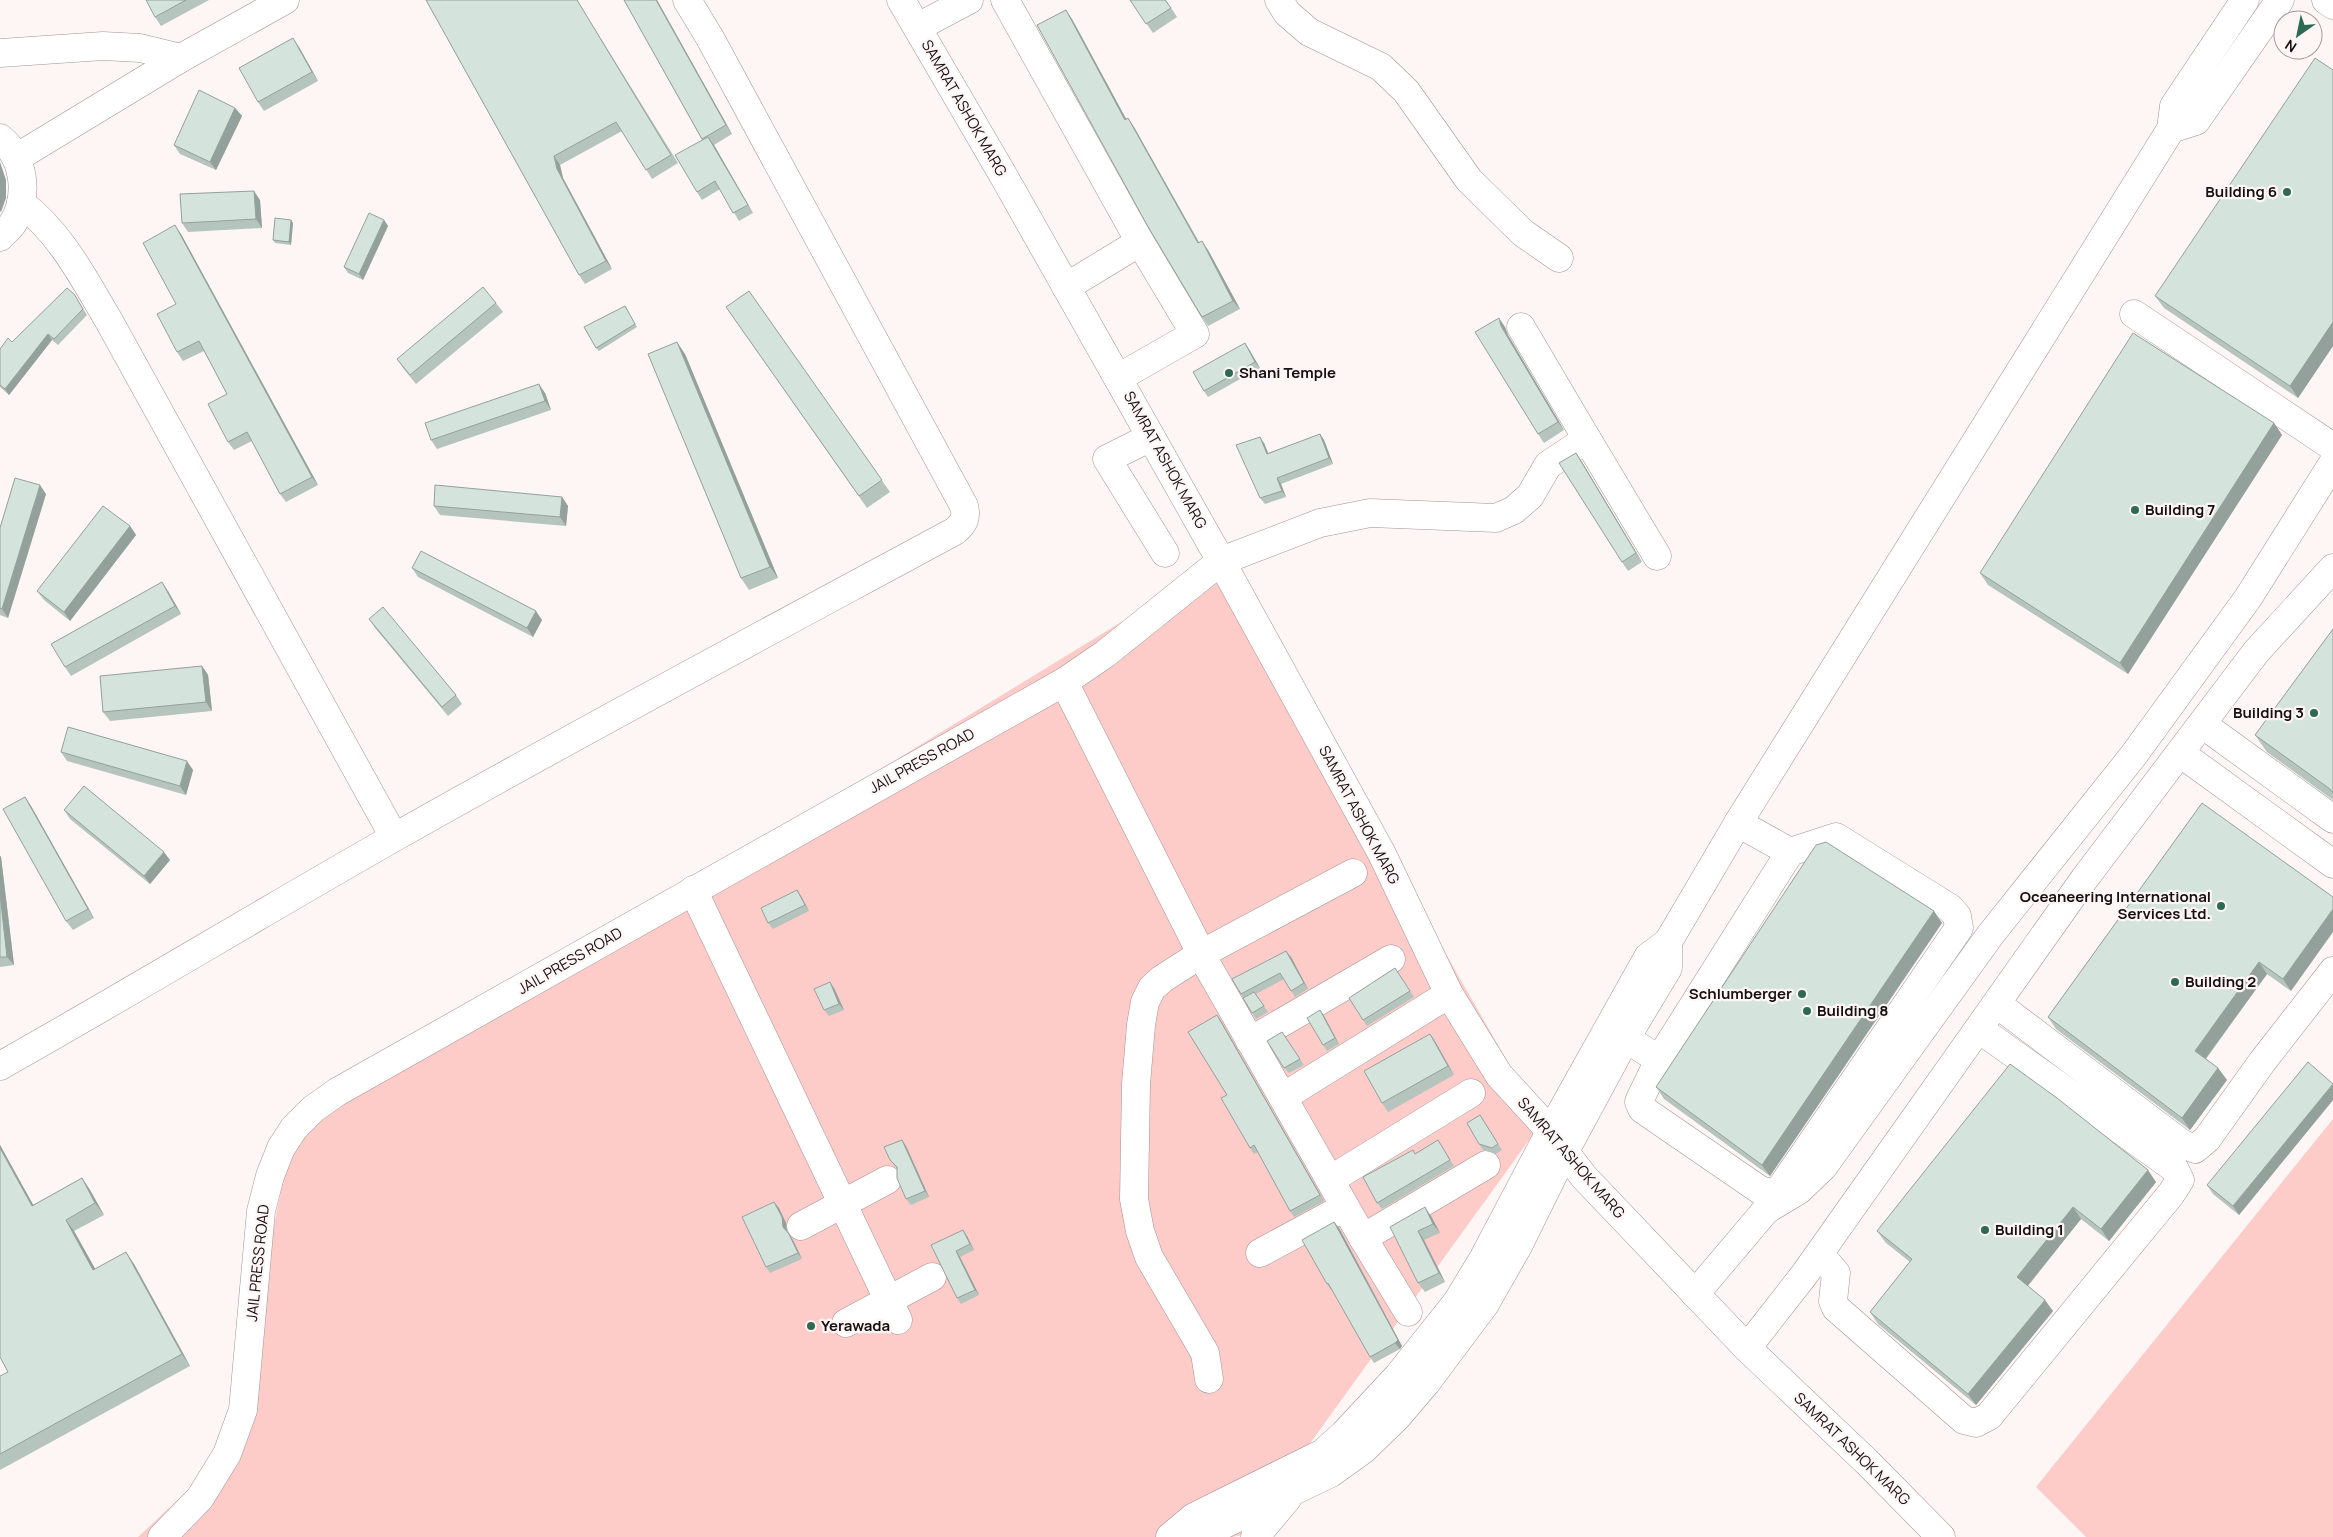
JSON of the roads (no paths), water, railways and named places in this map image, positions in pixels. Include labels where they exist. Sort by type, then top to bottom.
[{"type":"street","points":[[0,237],[12,224],[21,203],[23,180],[8,148],[181,58],[285,0]]},
{"type":"street","points":[[0,1066],[156,978],[394,837],[638,702],[955,531],[963,524],[966,515],[964,506],[710,38],[687,0]]},
{"type":"street","name":"SAMRAT ASHOK MARG","points":[[901,0],[1066,286],[1221,561],[1382,854],[1449,994],[1499,1075],[1542,1122],[1584,1177],[1746,1348],[1866,1461],[1941,1537]]},
{"type":"street","points":[[918,27],[969,0]]},
{"type":"street","points":[[1005,0],[1140,242],[1194,334],[1118,378]]},
{"type":"street","points":[[1279,0],[1287,13],[1309,32],[1381,67],[1406,91],[1469,180],[1523,234],[1560,258]]},
{"type":"street","points":[[1203,1537],[1212,1530],[1331,1473],[1363,1450],[1397,1417],[1426,1383],[1486,1304],[1557,1142],[1648,957],[1668,942],[1738,823],[2171,129],[2174,106],[2246,0],[2274,9],[2196,121],[2171,129]]},
{"type":"street","points":[[2326,0],[2333,5]]},
{"type":"street","points":[[0,53],[104,46],[140,48],[181,58]]},
{"type":"street","points":[[21,203],[39,216],[68,253],[109,321],[394,837]]},
{"type":"street","points":[[1066,286],[1140,242]]},
{"type":"street","points":[[2134,314],[2333,447]]},
{"type":"street","points":[[1521,327],[1657,556]]},
{"type":"street","points":[[1151,437],[1107,459],[1165,553]]},
{"type":"street","name":"JAIL PRESS ROAD","points":[[162,1537],[200,1498],[227,1454],[243,1410],[261,1211],[270,1176],[281,1148],[294,1128],[314,1109],[337,1092],[1064,682],[1104,654],[1221,561],[1320,522],[1370,512],[1476,519],[1496,518],[1514,510],[1530,496],[1548,465],[1587,439]]},
{"type":"street","points":[[1695,1294],[1766,1210],[1800,1190],[1823,1167],[1991,934],[2133,756],[2248,598],[2333,463]]},
{"type":"street","points":[[1746,1348],[1816,1257],[2085,878],[2256,652],[2333,568]]},
{"type":"street","points":[[1064,682],[1201,954],[1363,1238],[1408,1312]]},
{"type":"street","points":[[2202,724],[2333,819]]},
{"type":"street","points":[[2180,753],[2333,864]]},
{"type":"street","points":[[1738,823],[1790,852]]},
{"type":"street","points":[[1836,837],[1950,908],[1957,916],[1959,928],[1780,1188],[1772,1193],[1760,1190],[1642,1109],[1639,1102],[1659,1060],[1790,852],[1836,837]]},
{"type":"street","points":[[1209,1379],[1205,1353],[1149,1257],[1140,1231],[1134,1200],[1136,1084],[1145,1002],[1152,988],[1162,978],[1201,954],[1353,873]]},
{"type":"street","points":[[693,890],[893,1310]]},
{"type":"street","points":[[1170,1537],[1194,1517],[1323,1453],[1344,1434],[1398,1376],[1457,1302],[1557,1142],[1626,1038],[1668,968],[1668,942]]},
{"type":"street","points":[[1250,1041],[1391,959]]},
{"type":"street","points":[[1997,1004],[2181,1143],[2195,1149],[2207,1139],[2262,1062],[2333,971]]},
{"type":"street","points":[[1283,1097],[1449,994]]},
{"type":"street","points":[[1816,1257],[1829,1265],[1836,1273],[1833,1301],[1836,1308],[1964,1420],[1976,1424],[1989,1416],[2171,1194],[2180,1180],[2174,1168],[1979,1029]]},
{"type":"street","points":[[1626,1038],[1659,1060]]},
{"type":"street","points":[[1330,1180],[1471,1094]]},
{"type":"street","points":[[1363,1238],[1486,1165]]},
{"type":"street","points":[[801,1226],[887,1180]]},
{"type":"street","points":[[1260,1253],[1346,1207]]},
{"type":"street","points":[[846,1323],[893,1310],[932,1277]]},
{"type":"street","points":[[1255,1537],[1292,1493]]},
{"type":"place","name":"Building 6","points":[[2287,192]]},
{"type":"place","name":"Shani Temple","points":[[1229,373]]},
{"type":"place","name":"Building 7","points":[[2135,510]]},
{"type":"place","name":"Building 3","points":[[2314,713]]},
{"type":"place","name":"Oceaneering International Services Ltd.","points":[[2221,906]]},
{"type":"place","name":"Building 2","points":[[2175,982]]},
{"type":"place","name":"Schlumberger","points":[[1802,994]]},
{"type":"place","name":"Building 8","points":[[1807,1011]]},
{"type":"place","name":"Building 1","points":[[1985,1230]]},
{"type":"place","name":"Yerawada","points":[[811,1326]]}]
